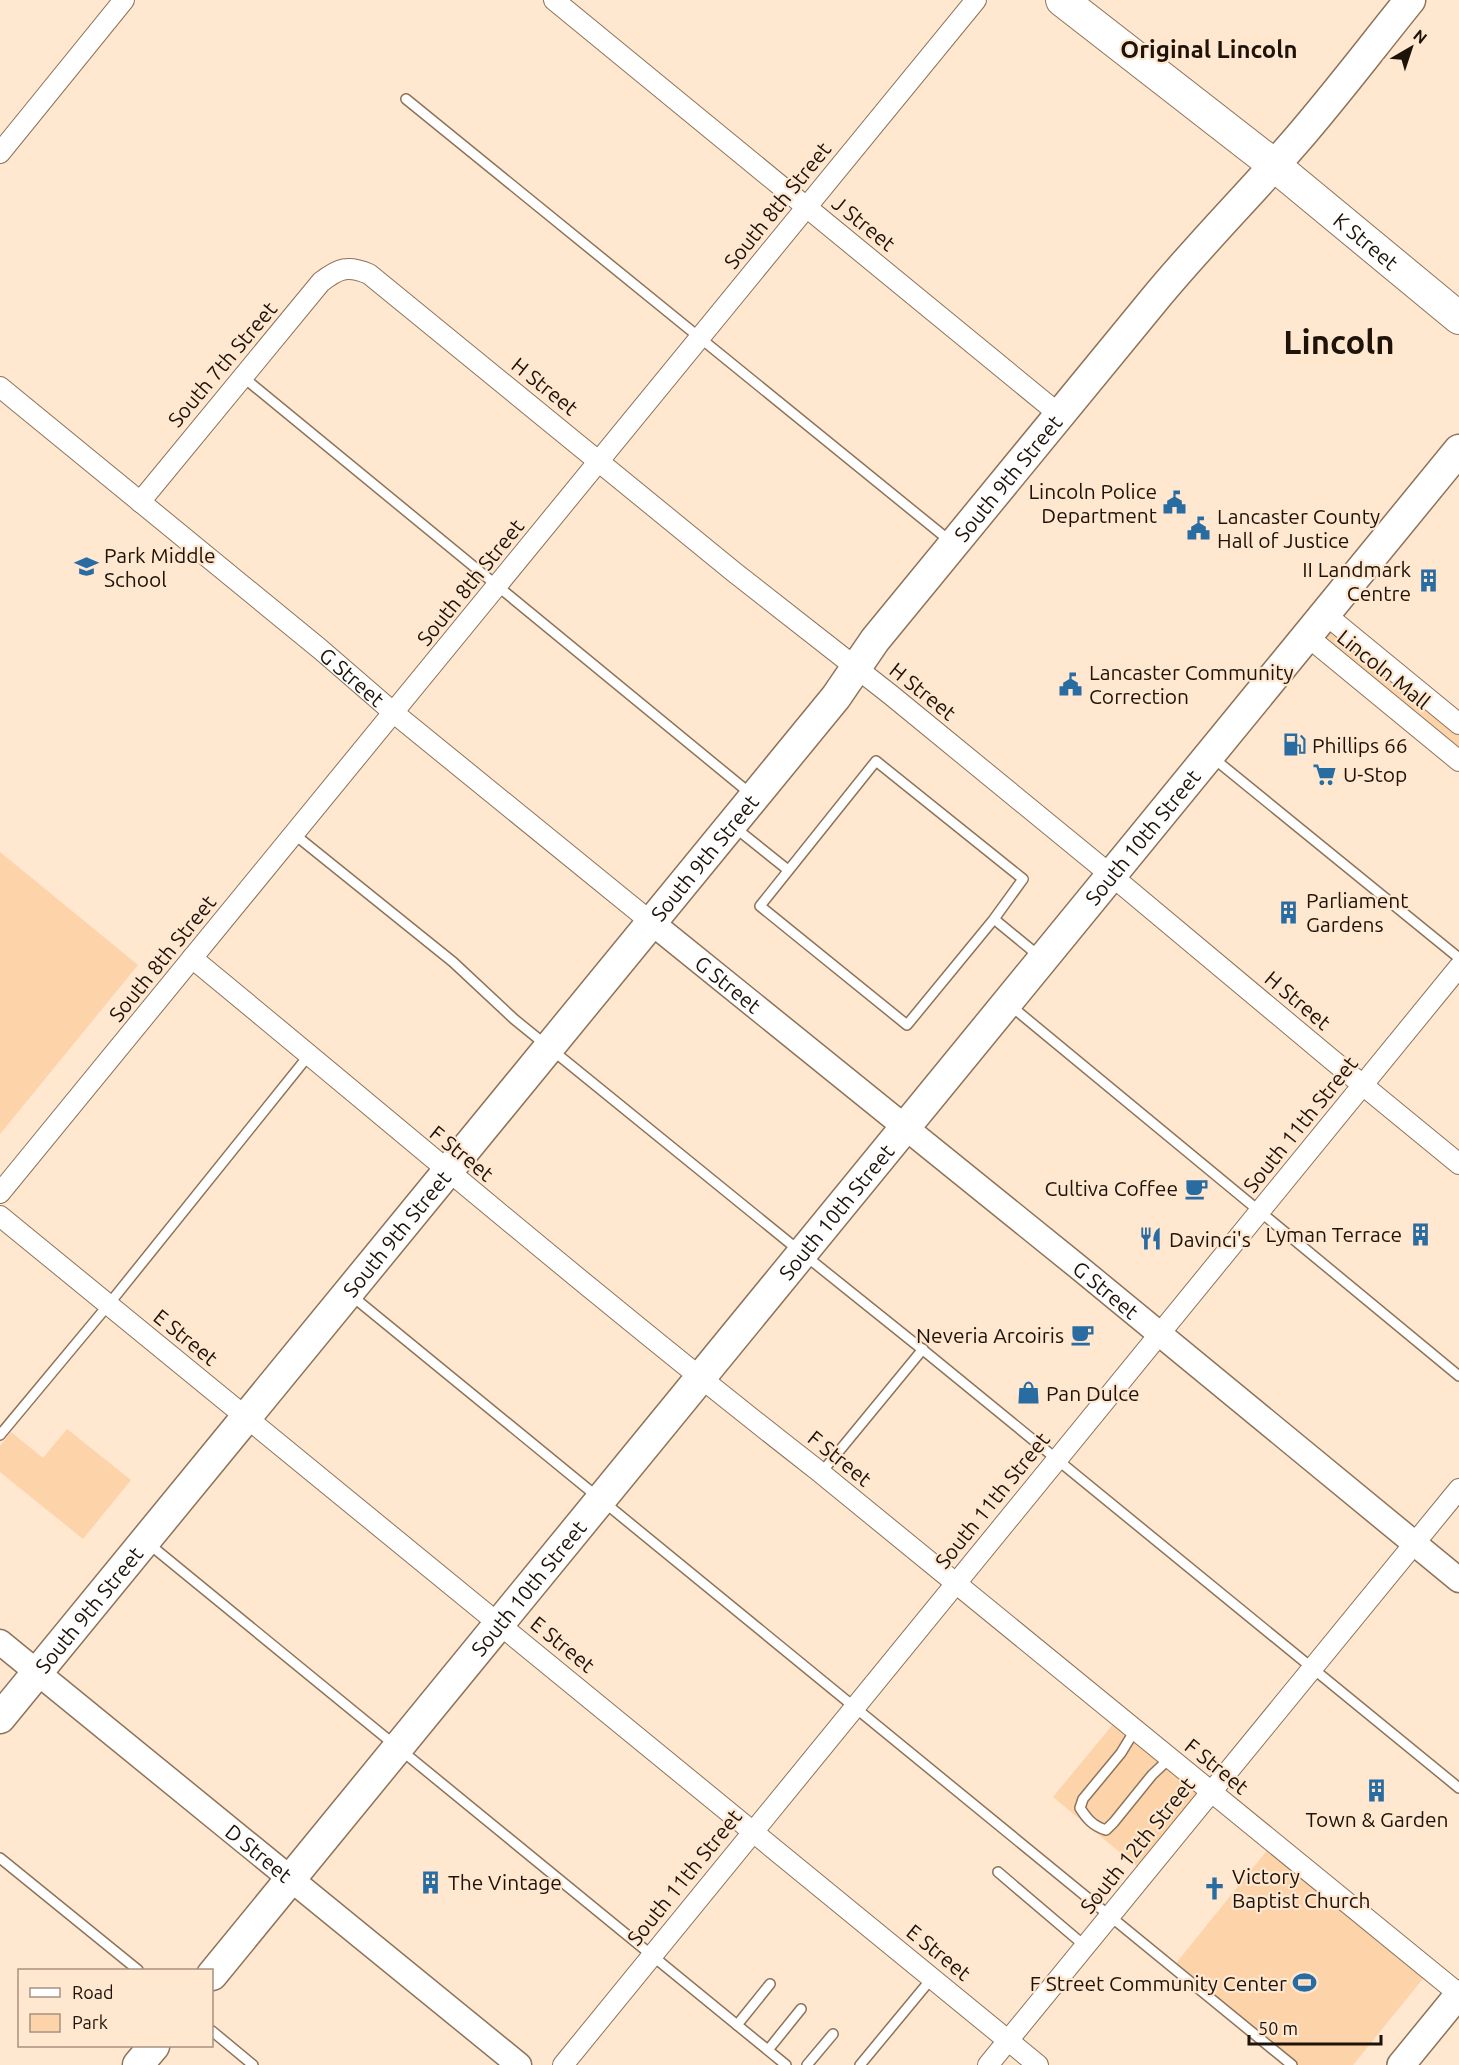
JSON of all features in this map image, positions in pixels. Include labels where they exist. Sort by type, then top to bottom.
[{"type":"highway","name":"K Street","points":[[1062,0],[1274,165],[1459,318]]},
{"type":"main road","name":"South 9th Street","points":[[0,1718],[836,697],[875,640],[1193,252],[1296,141],[1410,0]]},
{"type":"main road","name":"South 10th Street","points":[[213,1975],[1459,450]]},
{"type":"main road","points":[[1401,2065],[1459,1994]]},
{"type":"main road","points":[[138,2065],[153,2047]]},
{"type":"street","points":[[0,153],[124,0]]},
{"type":"street","name":"J Street","points":[[554,0],[1060,415]]},
{"type":"street","name":"South 8th Street","points":[[0,1193],[976,0]]},
{"type":"street","name":"South 7th Street","points":[[140,501],[321,282],[339,270],[349,268]]},
{"type":"street","name":"H Street","points":[[349,268],[369,274],[1112,876],[1459,1164]]},
{"type":"street","name":"G Street","points":[[0,387],[320,649],[394,713],[1077,1266],[1459,1580]]},
{"type":"street","name":"Lincoln Mall","points":[[1316,625],[1459,724]]},
{"type":"street","name":"Lincoln Mall","points":[[1316,625],[1459,761]]},
{"type":"street","name":"F Street","points":[[192,958],[447,1172],[955,1582],[1459,1994]]},
{"type":"street","name":"South 11th Street","points":[[563,2065],[1459,967]]},
{"type":"street","name":"E Street","points":[[0,1216],[1038,2065]]},
{"type":"street","name":"South 12th Street","points":[[988,2065],[1459,1489]]},
{"type":"street","name":"D Street","points":[[0,1642],[519,2065]]},
{"type":"lane","points":[[406,99],[954,544]]},
{"type":"lane","points":[[243,377],[754,796]]},
{"type":"lane","points":[[1210,755],[1459,958]]},
{"type":"lane","points":[[876,761],[1023,879],[907,1025],[760,906],[788,870],[876,761]]},
{"type":"lane","points":[[731,825],[788,870]]},
{"type":"lane","points":[[294,834],[453,962],[514,1019],[1057,1458],[1459,1788]]},
{"type":"lane","points":[[994,918],[1042,959]]},
{"type":"lane","points":[[1006,1003],[1459,1376]]},
{"type":"lane","points":[[0,1435],[109,1304],[309,1055]]},
{"type":"lane","points":[[348,1293],[1292,2065]]},
{"type":"lane","points":[[820,1473],[923,1349]]},
{"type":"lane","points":[[145,1541],[786,2065]]},
{"type":"lane","points":[[1136,1730],[1117,1758],[1083,1799],[1080,1808],[1086,1818],[1097,1827],[1106,1830],[1152,1775],[1170,1758]]},
{"type":"lane","points":[[0,1858],[136,1969]]},
{"type":"lane","points":[[998,1872],[1085,1946]]},
{"type":"lane","points":[[860,2065],[932,1978]]},
{"type":"lane","points":[[737,2025],[770,1984]]},
{"type":"lane","points":[[768,2050],[801,2009]]},
{"type":"lane","points":[[213,2032],[253,2065]]},
{"type":"lane","points":[[807,2065],[832,2034]]},
{"type":"green space","points":[[1325,614],[1459,724],[1459,761],[1307,636]]},
{"type":"green space","points":[[0,852],[138,965],[0,1134]]},
{"type":"green space","points":[[67,1429],[131,1480],[83,1539],[0,1472],[0,1446],[11,1432],[43,1458]]},
{"type":"green space","points":[[1119,1717],[1211,1792],[1145,1873],[1053,1797]]},
{"type":"green space","name":"F Street Community Center","points":[[1273,1843],[1430,1970],[1353,2065],[1292,2065],[1173,1967]]},
{"type":"place","name":"Lincoln Police Department","points":[[1175,503]]},
{"type":"place","name":"Lancaster County Hall of Justice","points":[[1199,528]]},
{"type":"place","name":"Park Middle School","points":[[86,567]]},
{"type":"place","name":"II Landmark Centre","points":[[1429,581]]},
{"type":"place","name":"Lancaster Community Correction","points":[[1071,684]]},
{"type":"place","name":"Phillips 66","points":[[1294,745]]},
{"type":"place","name":"U-Stop","points":[[1325,774]]},
{"type":"place","name":"Parliament Gardens","points":[[1288,912]]},
{"type":"place","name":"Cultiva Coffee","points":[[1196,1188]]},
{"type":"place","name":"Lyman Terrace","points":[[1420,1234]]},
{"type":"place","name":"Davinci's","points":[[1151,1239]]},
{"type":"place","name":"Neveria Arcoiris","points":[[1082,1335]]},
{"type":"place","name":"Pan Dulce","points":[[1028,1393]]},
{"type":"place","name":"Town & Garden","points":[[1377,1791]]},
{"type":"place","name":"The Vintage","points":[[430,1882]]},
{"type":"place","name":"Victory Baptist Church","points":[[1214,1888]]},
{"type":"place","name":"F Street Community Center","points":[[1305,1983]]},
{"type":"district","name":"Original Lincoln","points":[[1209,49]]},
{"type":"district","name":"Lincoln","points":[[1339,341]]}]
